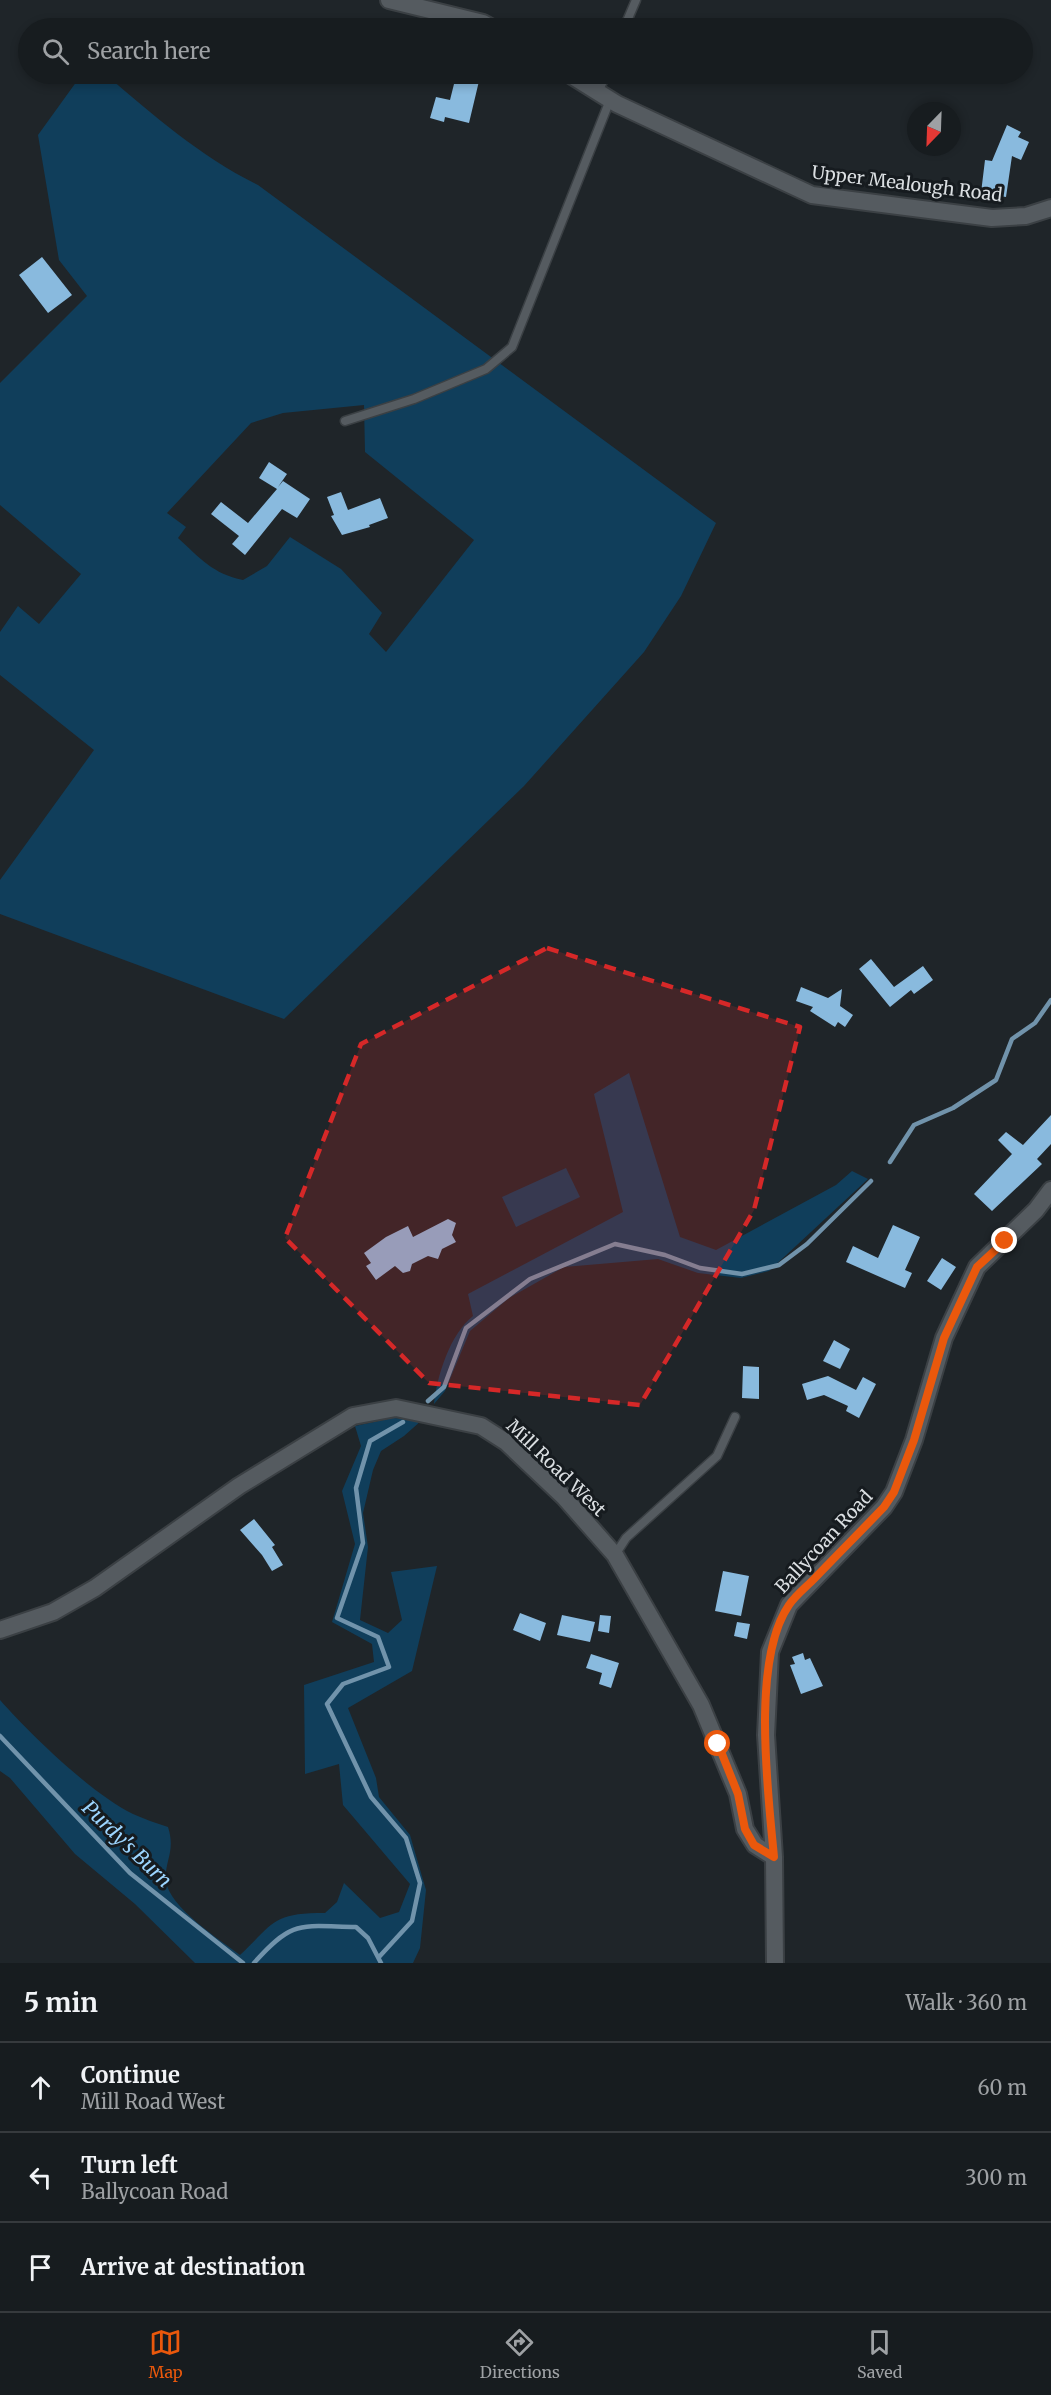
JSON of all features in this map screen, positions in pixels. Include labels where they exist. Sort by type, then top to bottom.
[{"type":"street","points":[[389,0],[463,18]]},
{"type":"street","name":"Upper Mealough Road","points":[[584,84],[604,97],[812,195],[992,218],[1026,216],[1051,208]]},
{"type":"street","name":"Ballycoan Road","points":[[775,1963],[774,1857],[766,1735],[770,1652],[779,1626],[789,1605],[884,1507],[894,1492],[914,1440],[944,1338],[977,1267],[1036,1210],[1051,1190]]},
{"type":"street","name":"Mill Road West","points":[[0,1630],[53,1612],[95,1587],[239,1486],[353,1416],[396,1408],[481,1426],[506,1442],[564,1497],[615,1555],[701,1705],[738,1794],[745,1829],[754,1845],[774,1857]]},
{"type":"lane","points":[[628,18],[636,0]]},
{"type":"lane","points":[[345,421],[414,399],[486,369],[512,346],[604,97],[605,84]]},
{"type":"lane","points":[[615,1555],[626,1538],[717,1456],[735,1417]]},
{"type":"highlighted area","points":[[547,948],[800,1027],[754,1210],[640,1405],[429,1383],[285,1238],[361,1044]]},
{"type":"shaded area","points":[[75,84],[117,84],[197,148],[258,185],[716,523],[681,596],[644,652],[524,786],[284,1019],[0,914],[0,880],[94,750],[0,675],[0,632],[18,606],[39,624],[81,574],[0,505],[0,383],[87,296],[59,260],[38,135]],"holes":[[[364,405],[365,452],[474,540],[386,652],[369,634],[382,613],[341,569],[290,537],[267,566],[243,580],[232,577],[208,564],[178,538],[186,527],[167,513],[251,423],[283,413]]]},
{"type":"shaded area","points":[[629,1073],[680,1237],[716,1250],[836,1185],[852,1171],[868,1179],[769,1271],[741,1278],[698,1273],[658,1259],[564,1267],[509,1298],[470,1331],[445,1391],[434,1404],[438,1381],[451,1344],[473,1316],[468,1294],[623,1212],[594,1094]]},
{"type":"shaded area","points":[[566,1168],[580,1197],[516,1227],[502,1197]]},
{"type":"shaded area","points":[[393,1418],[422,1420],[404,1436],[381,1451],[373,1470],[363,1513],[368,1547],[360,1620],[388,1633],[402,1620],[391,1572],[437,1566],[412,1671],[348,1708],[376,1778],[379,1797],[410,1835],[426,1890],[420,1948],[413,1963],[195,1963],[135,1904],[75,1854],[10,1778],[0,1771],[0,1700],[81,1779],[133,1814],[168,1827],[171,1843],[166,1881],[169,1891],[185,1912],[240,1955],[268,1927],[284,1918],[308,1913],[325,1913],[337,1902],[344,1883],[380,1918],[399,1912],[410,1884],[343,1805],[339,1764],[305,1774],[304,1685],[374,1662],[372,1644],[332,1622],[355,1544],[342,1491],[361,1446],[355,1426]]},
{"type":"building","points":[[454,84],[478,84],[469,123],[445,117],[444,122],[430,118],[436,97],[450,100]]},
{"type":"building","points":[[1007,125],[1021,132],[1018,137],[1029,142],[1021,160],[1012,156],[1006,197],[981,193],[985,160],[992,161]]},
{"type":"building","points":[[42,257],[72,295],[48,313],[19,275]]},
{"type":"building","points":[[269,462],[287,474],[278,487],[283,481],[310,499],[297,518],[282,509],[245,555],[232,544],[239,536],[211,514],[221,502],[248,523],[277,489],[259,478]]},
{"type":"building","points":[[341,492],[348,510],[380,498],[388,518],[369,525],[370,527],[342,535],[331,516],[334,515],[327,497]]},
{"type":"building","points":[[871,959],[894,987],[923,966],[933,980],[914,994],[911,990],[890,1007],[859,969]]},
{"type":"building","points":[[801,987],[828,998],[842,989],[840,1006],[853,1015],[845,1027],[838,1022],[835,1027],[810,1011],[813,1007],[796,1001]]},
{"type":"building","points":[[1051,1115],[1051,1144],[1037,1159],[1042,1164],[992,1211],[974,1194],[1012,1154],[998,1140],[1006,1132],[1023,1145]]},
{"type":"building","points":[[448,1219],[456,1223],[452,1235],[456,1242],[442,1249],[438,1259],[428,1256],[412,1264],[410,1271],[403,1273],[395,1266],[376,1280],[366,1266],[371,1263],[364,1253],[386,1237],[408,1226],[413,1237]]},
{"type":"building","points":[[893,1225],[920,1237],[905,1270],[912,1273],[905,1288],[846,1262],[853,1246],[878,1258]]},
{"type":"building","points":[[942,1258],[956,1267],[941,1290],[927,1281]]},
{"type":"building","points":[[834,1340],[850,1349],[840,1369],[823,1361]]},
{"type":"building","points":[[743,1366],[759,1367],[759,1399],[742,1398]]},
{"type":"building","points":[[828,1376],[856,1390],[863,1377],[876,1384],[859,1418],[846,1411],[848,1406],[824,1395],[807,1400],[802,1384]]},
{"type":"building","points":[[254,1519],[275,1545],[272,1547],[283,1565],[272,1571],[262,1555],[240,1530]]},
{"type":"building","points":[[723,1571],[749,1576],[741,1616],[715,1611]]},
{"type":"building","points":[[520,1613],[546,1623],[540,1641],[513,1630]]},
{"type":"building","points":[[562,1615],[595,1622],[590,1642],[557,1635]]},
{"type":"building","points":[[600,1615],[611,1616],[609,1633],[598,1631]]},
{"type":"building","points":[[737,1622],[750,1624],[747,1639],[734,1636]]},
{"type":"building","points":[[803,1653],[805,1660],[810,1658],[823,1686],[801,1694],[790,1665],[795,1664],[792,1657]]},
{"type":"building","points":[[591,1654],[619,1663],[611,1688],[599,1684],[602,1673],[586,1668]]},
{"type":"waterway","points":[[890,1162],[914,1125],[953,1108],[996,1080],[1012,1039],[1035,1023],[1051,1000]]},
{"type":"waterway","points":[[428,1401],[444,1387],[466,1328],[530,1279],[615,1244],[665,1255],[700,1268],[742,1274],[779,1265],[807,1244],[871,1181]]},
{"type":"waterway","points":[[379,1957],[412,1921],[420,1883],[406,1838],[371,1797],[327,1704],[343,1684],[389,1667],[378,1637],[337,1618],[363,1543],[356,1488],[370,1441],[403,1422]]},
{"type":"waterway","name":"Purdy's Burn","points":[[0,1736],[130,1873],[243,1963]]},
{"type":"waterway","name":"Purdy's Burn","points":[[254,1963],[267,1949],[289,1932],[309,1926],[356,1927],[368,1938],[381,1963]]},
{"type":"route","points":[[718,1744],[738,1794],[745,1829],[754,1845],[774,1857],[766,1735],[767,1687],[770,1652],[779,1626],[789,1605],[884,1507],[894,1492],[914,1440],[944,1338],[977,1267],[1005,1241]]}]
